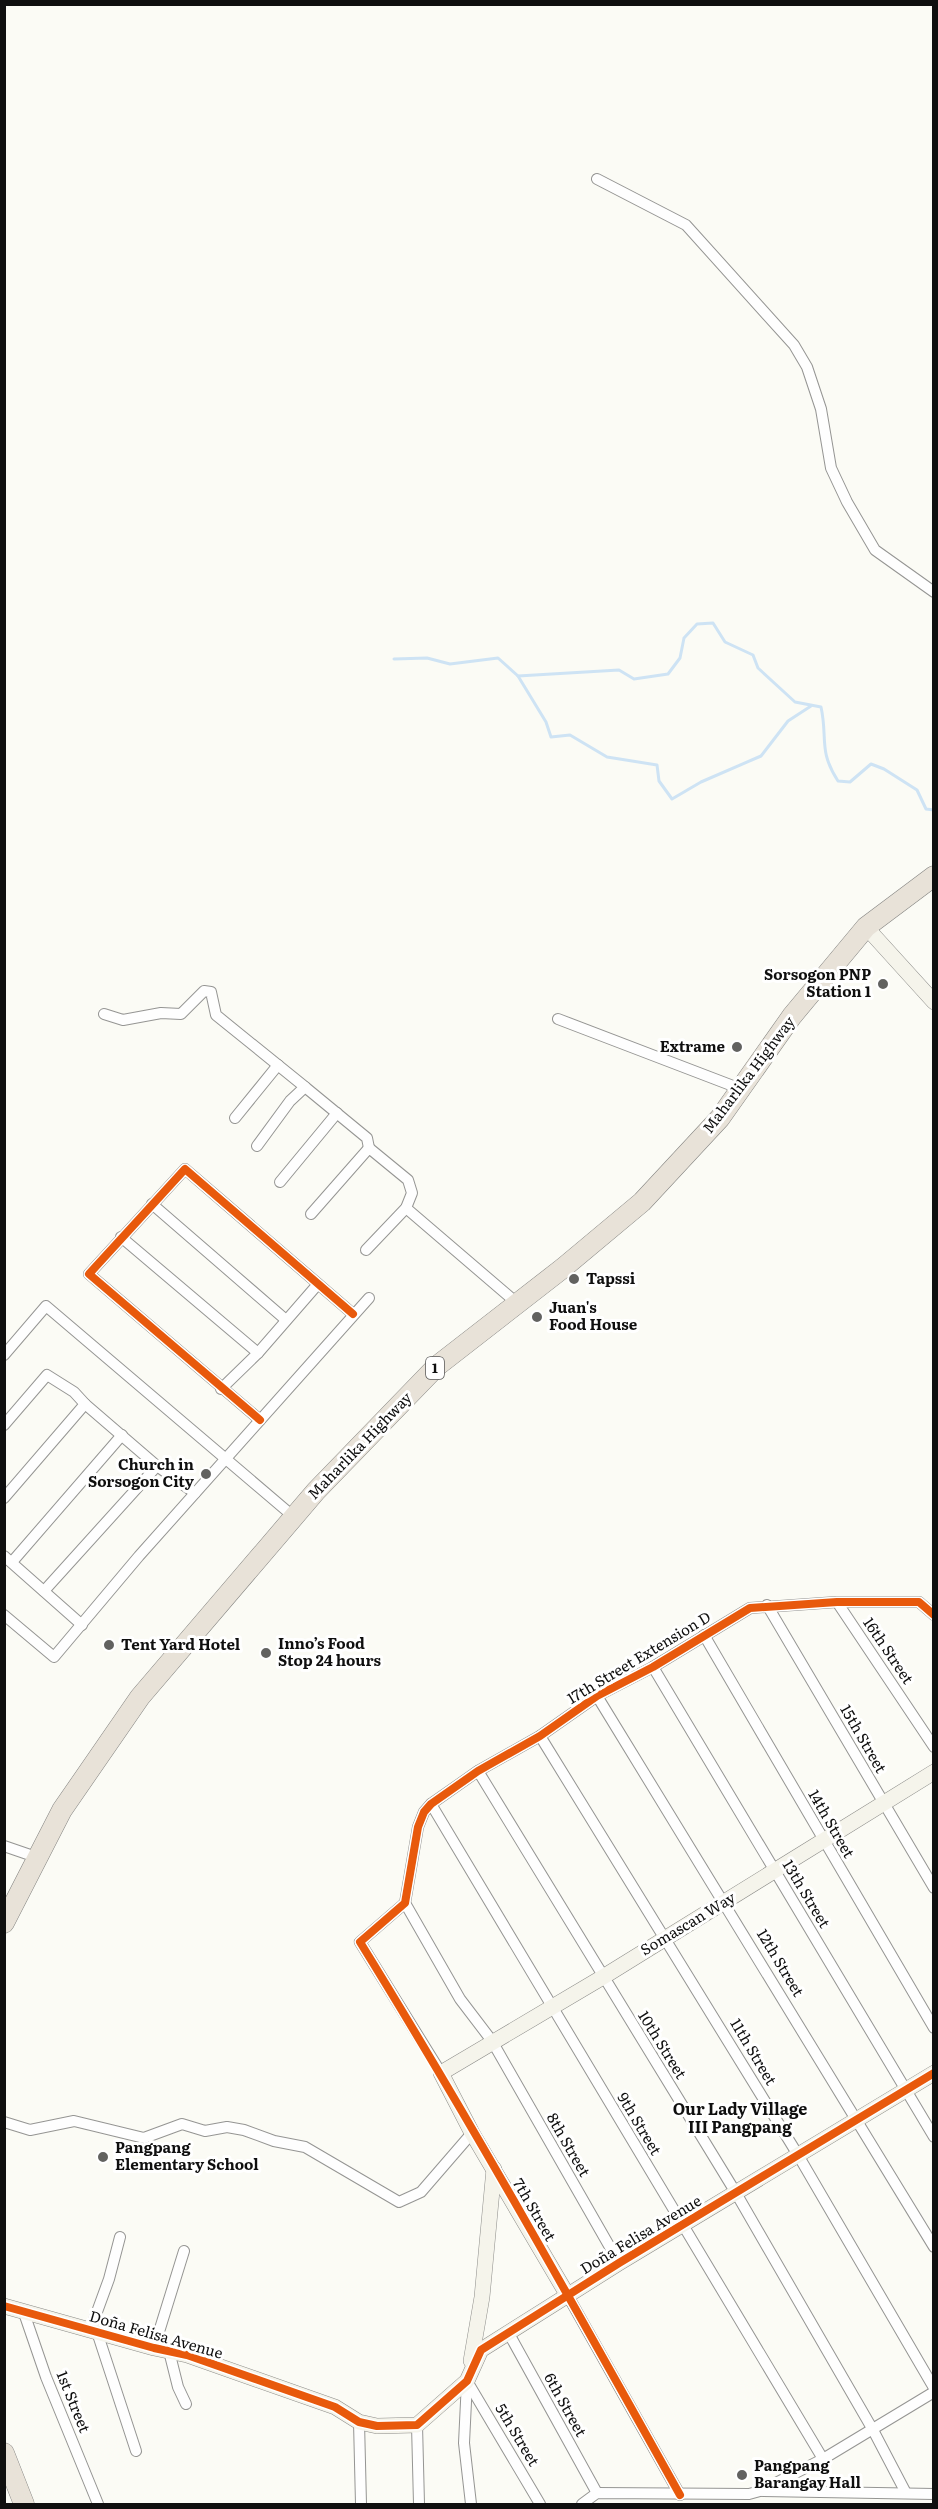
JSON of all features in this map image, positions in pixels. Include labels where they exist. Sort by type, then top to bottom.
[{"type":"highway","name":"Maharlika Highway","points":[[4,1923],[62,1810],[140,1697],[294,1517],[437,1366],[518,1304],[642,1202],[720,1118],[792,1016],[866,927],[933,876]]},
{"type":"highway","points":[[4,2453],[24,2505]]},
{"type":"street","points":[[597,179],[686,225],[794,345],[807,368],[821,409],[831,468],[853,511],[875,550],[933,592]]},
{"type":"street","points":[[866,927],[933,1002]]},
{"type":"street","points":[[104,1014],[123,1020],[161,1013],[181,1014],[204,991],[211,992],[216,1015],[367,1138],[369,1148],[408,1179],[412,1193],[406,1208],[366,1250]]},
{"type":"street","points":[[558,1019],[741,1089]]},
{"type":"street","points":[[235,1118],[278,1065]]},
{"type":"street","points":[[256,1146],[290,1101],[305,1087]]},
{"type":"street","points":[[280,1182],[337,1113]]},
{"type":"street","points":[[311,1214],[369,1148]]},
{"type":"street","points":[[260,1420],[88,1274],[185,1170],[353,1314]]},
{"type":"street","points":[[152,1204],[286,1320]]},
{"type":"street","points":[[406,1208],[518,1304]]},
{"type":"street","points":[[121,1237],[258,1353]]},
{"type":"street","points":[[221,1389],[258,1353],[318,1284]]},
{"type":"street","points":[[4,1615],[54,1657],[195,1493],[369,1298]]},
{"type":"street","points":[[4,1355],[46,1306],[294,1517]]},
{"type":"street","points":[[4,1425],[47,1375],[74,1392],[157,1466],[195,1493]]},
{"type":"street","points":[[4,1498],[85,1404]]},
{"type":"street","points":[[82,1625],[8,1559],[122,1435]]},
{"type":"street","points":[[44,1592],[157,1466]]},
{"type":"street","name":"17th Street Extension D","points":[[430,1804],[478,1771],[540,1736],[597,1696],[653,1667],[750,1608],[767,1605],[837,1602],[919,1602],[933,1616]]},
{"type":"street","name":"16th Street","points":[[837,1602],[933,1747]]},
{"type":"street","name":"15th Street","points":[[767,1605],[933,1888]]},
{"type":"street","name":"14th Street","points":[[704,1635],[933,2028]]},
{"type":"street","name":"13th Street","points":[[653,1667],[933,2137]]},
{"type":"street","name":"12th Street","points":[[597,1696],[858,2119],[933,2247]]},
{"type":"street","name":"11th Street","points":[[540,1736],[798,2155],[933,2390]]},
{"type":"street","name":"10th Street","points":[[478,1771],[736,2193],[873,2430],[906,2493]]},
{"type":"street","name":"Somascan Way","points":[[441,2073],[775,1872],[933,1772]]},
{"type":"street","points":[[405,1903],[418,1827],[430,1804]]},
{"type":"street","name":"9th Street","points":[[430,1804],[530,1974],[554,2007],[566,2032],[823,2459]]},
{"type":"street","points":[[4,1846],[36,1857]]},
{"type":"street","name":"7th Street","points":[[405,1903],[360,1942],[441,2073],[472,2133],[568,2296],[680,2495]]},
{"type":"street","name":"8th Street","points":[[405,1903],[460,1999],[492,2041],[619,2263]]},
{"type":"street","name":"Doña Felisa Avenue","points":[[4,2306],[187,2355],[335,2407],[359,2422],[378,2426],[417,2425],[467,2381],[481,2350],[619,2263],[933,2073]]},
{"type":"street","points":[[4,2122],[30,2130],[74,2121],[144,2138],[182,2124],[205,2130],[227,2127],[244,2130],[274,2141],[305,2147],[399,2202],[421,2192],[472,2133]]},
{"type":"street","points":[[471,2505],[464,2443],[467,2381],[482,2296],[494,2169]]},
{"type":"street","points":[[120,2237],[93,2331],[136,2451]]},
{"type":"street","points":[[184,2251],[162,2350],[186,2404]]},
{"type":"street","name":"1st Street","points":[[23,2310],[46,2377],[98,2505]]},
{"type":"street","name":"6th Street","points":[[508,2332],[597,2493]]},
{"type":"street","name":"5th Street","points":[[467,2381],[540,2505]]},
{"type":"street","points":[[582,2505],[597,2493],[680,2495],[749,2494],[760,2491],[873,2430],[933,2390]]},
{"type":"street","points":[[359,2422],[360,2505]]},
{"type":"street","points":[[417,2425],[419,2505]]},
{"type":"street","points":[[760,2491],[933,2494]]},
{"type":"waterway","points":[[394,659],[427,658],[450,664],[498,658],[518,676],[619,670],[634,679],[668,674],[680,658],[684,638],[697,624],[713,623],[725,642],[753,655],[758,668],[795,702],[821,707],[828,761],[838,781],[850,782],[871,764],[884,769],[917,790],[926,809],[934,810]]},
{"type":"waterway","points":[[518,676],[546,722],[551,737],[570,735],[607,757],[657,765],[659,781],[672,799],[701,782],[761,756],[788,721],[811,706]]},
{"type":"cycle path","points":[[260,1420],[89,1274],[185,1169],[353,1314]]},
{"type":"cycle path","points":[[680,2495],[483,2147],[360,1942],[405,1903],[418,1827],[424,1812],[431,1804],[478,1771],[540,1736],[597,1696],[653,1667],[750,1608],[837,1602],[919,1602],[934,1615]]},
{"type":"cycle path","points":[[4,2306],[187,2355],[335,2407],[359,2422],[377,2426],[417,2425],[467,2381],[481,2350],[619,2263],[934,2073]]},
{"type":"place","name":"Sorsogon PNP Station 1","points":[[883,984]]},
{"type":"place","name":"Extrame","points":[[737,1047]]},
{"type":"place","name":"Tapssi","points":[[574,1279]]},
{"type":"place","name":"Juan's Food House","points":[[537,1317]]},
{"type":"place","name":"Church in Sorsogon City","points":[[206,1474]]},
{"type":"place","name":"Tent Yard Hotel","points":[[109,1645]]},
{"type":"place","name":"Inno’s Food Stop 24 hours","points":[[266,1653]]},
{"type":"place","name":"Pangpang Elementary School","points":[[103,2157]]},
{"type":"place","name":"Pangpang Barangay Hall","points":[[742,2475]]},
{"type":"district","name":"Our Lady Village III Pangpang","points":[[740,2118]]}]
